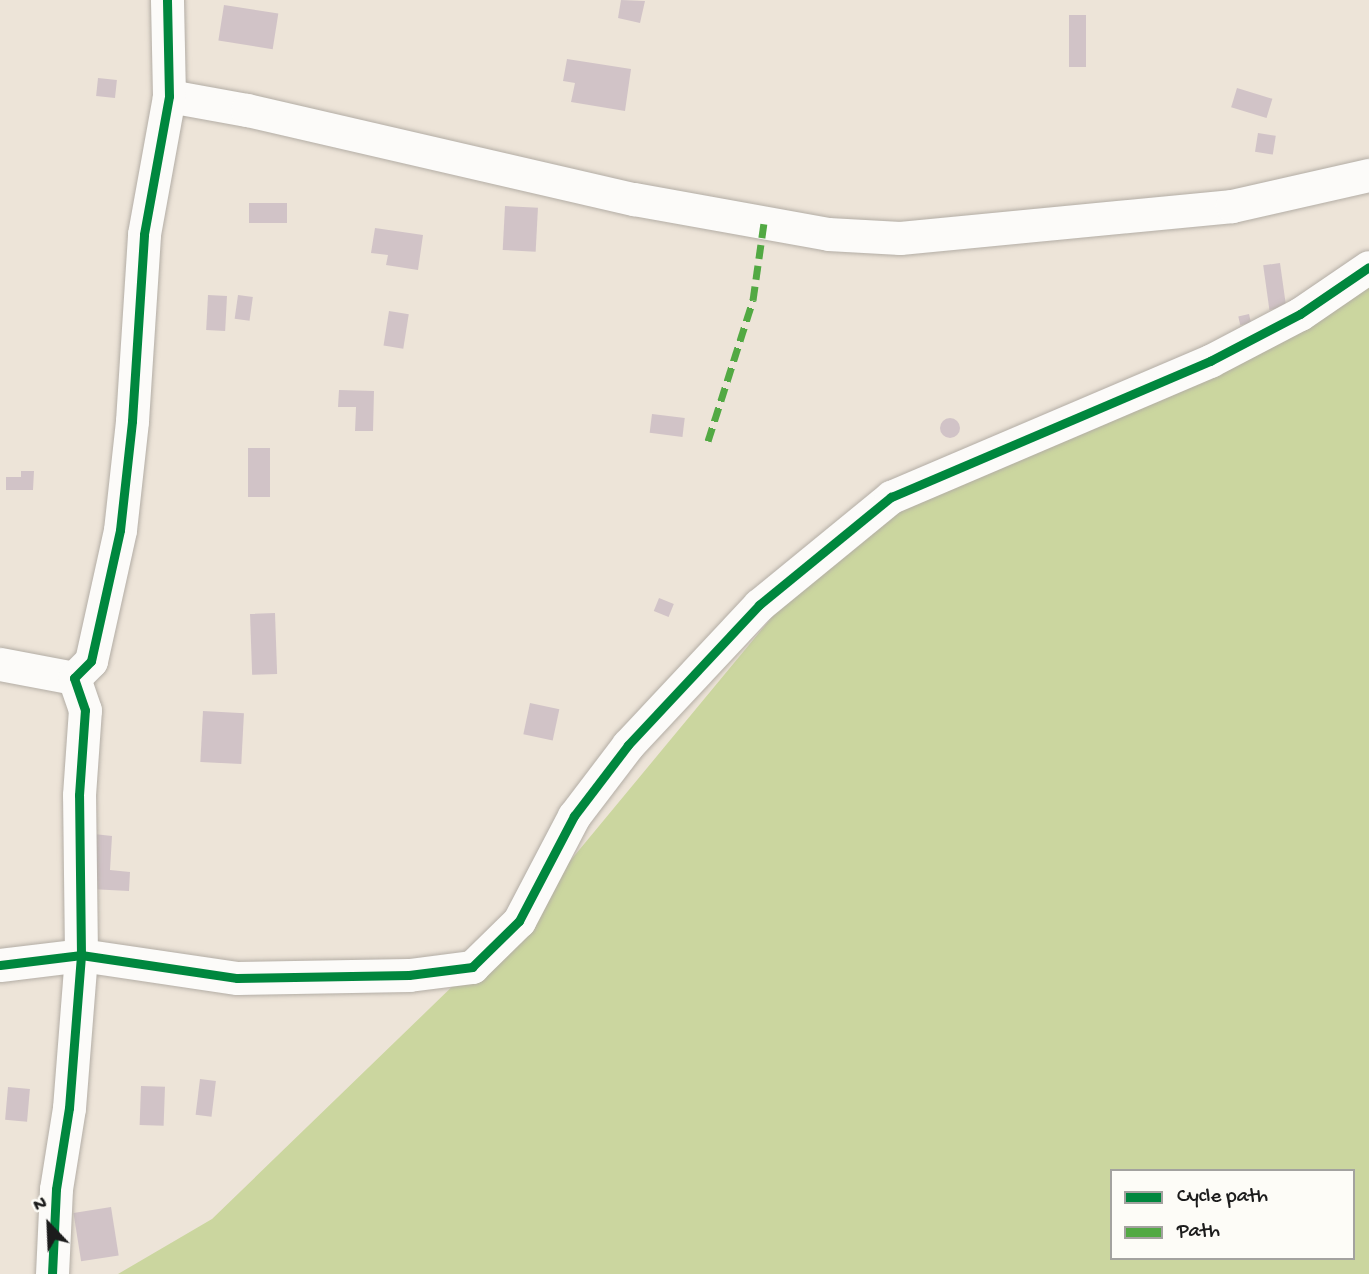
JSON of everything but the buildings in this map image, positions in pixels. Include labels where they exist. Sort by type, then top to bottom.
[{"type":"street","points":[[74,678],[91,661],[120,530],[132,421],[144,234],[169,96],[167,0]]},
{"type":"street","points":[[169,96],[259,113],[634,199],[828,234],[900,238],[1231,206],[1369,175]]},
{"type":"street","points":[[0,965],[81,955],[226,977],[409,975],[472,967],[519,920],[574,816],[628,745],[758,605],[891,497],[1210,361],[1300,314],[1369,267]]},
{"type":"street","points":[[0,664],[74,678]]},
{"type":"street","points":[[52,1274],[57,1179],[69,1108],[81,955],[79,795],[85,710],[74,678]]},
{"type":"green space","points":[[1369,266],[1369,1274],[118,1274],[212,1219],[522,919],[864,506],[1361,273]]},
{"type":"marked path","points":[[708,441],[753,300],[764,223]]},
{"type":"cycle path","points":[[52,1274],[56,1189],[69,1108],[81,955],[79,795],[85,710],[74,678],[91,661],[120,530],[132,421],[144,234],[169,96],[167,0]]},
{"type":"cycle path","points":[[0,965],[81,955],[237,978],[409,975],[472,967],[519,921],[574,816],[628,745],[759,605],[891,497],[1210,361],[1300,314],[1369,267]]}]
